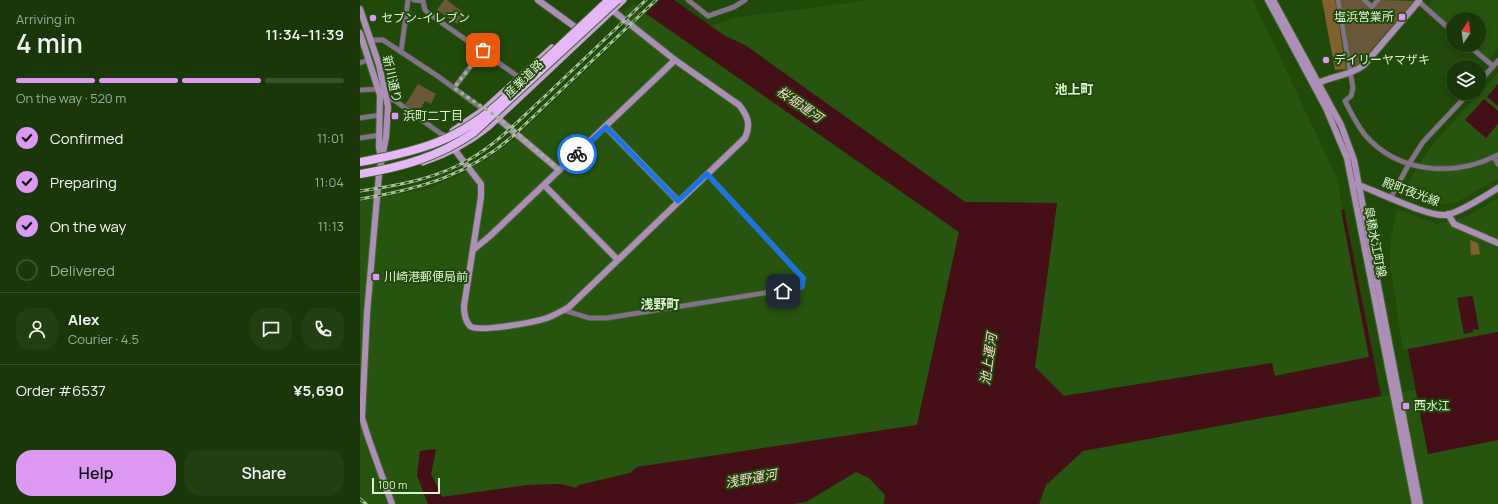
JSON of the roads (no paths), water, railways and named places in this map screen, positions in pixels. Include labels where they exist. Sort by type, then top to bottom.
[{"type":"highway","points":[[360,161],[425,148],[448,138],[469,126],[500,103],[608,0]]},
{"type":"highway","points":[[360,175],[412,163],[439,153],[467,137],[486,123],[617,0]]},
{"type":"main road","name":"産業道路","points":[[360,161],[410,149],[444,136],[484,110],[603,0]]},
{"type":"main road","name":"産業道路","points":[[360,175],[379,174],[442,156],[476,136],[499,118],[623,0]]},
{"type":"street","points":[[401,52],[408,0]]},
{"type":"street","points":[[414,0],[423,1],[425,10],[483,50],[520,78]]},
{"type":"street","points":[[538,0],[575,27]]},
{"type":"street","points":[[688,0],[708,16],[734,7],[745,0]]},
{"type":"street","name":"皐橋水江町線","points":[[1268,0],[1322,94],[1350,147],[1355,184],[1415,504]]},
{"type":"street","points":[[1274,0],[1316,84],[1330,77],[1351,72],[1364,65],[1418,1],[1446,26]]},
{"type":"street","points":[[1338,0],[1351,72],[1353,92],[1346,101],[1355,121],[1366,136],[1379,148],[1409,164],[1435,170],[1463,168],[1496,156],[1498,164]]},
{"type":"street","points":[[1364,0],[1372,7],[1378,0]]},
{"type":"street","name":"新川通り","points":[[360,9],[371,40],[387,99],[386,137],[381,156],[379,174],[367,313],[362,418],[392,504]]},
{"type":"street","points":[[387,99],[398,103],[444,136],[456,149],[481,184],[482,197],[464,306],[465,318],[470,326],[483,329],[546,318],[569,306],[745,138],[748,132],[749,122],[746,113],[739,105],[676,60],[612,10]]},
{"type":"street","name":"新川通り","points":[[360,33],[378,89],[380,115],[379,148],[381,156]]},
{"type":"street","points":[[371,40],[383,40],[484,110],[499,118],[560,170]]},
{"type":"street","points":[[454,88],[483,50]]},
{"type":"street","points":[[1476,52],[1493,66]]},
{"type":"street","points":[[360,63],[368,60]]},
{"type":"street","points":[[473,250],[490,236],[676,60]]},
{"type":"street","points":[[1486,74],[1498,61]]},
{"type":"street","points":[[360,90],[378,89]]},
{"type":"street","points":[[1391,197],[1423,142],[1462,100]]},
{"type":"street","points":[[360,118],[380,115]]},
{"type":"street","points":[[606,127],[678,201]]},
{"type":"street","points":[[360,138],[380,135]]},
{"type":"street","points":[[563,310],[589,318],[607,318],[802,287],[803,278],[707,174]]},
{"type":"street","name":"皐橋水江町線","points":[[1355,184],[1420,504]]},
{"type":"street","name":"殿町夜光線","points":[[1355,184],[1434,214],[1448,214],[1498,188]]},
{"type":"street","points":[[544,185],[617,259]]},
{"type":"street","points":[[1448,214],[1454,224],[1498,243]]},
{"type":"water","points":[[651,0],[674,0],[725,36],[745,45],[965,202],[1057,203],[1035,367],[1064,396],[1272,363],[1275,376],[1369,357],[1341,210],[1344,209],[1381,396],[1083,451],[1046,485],[1039,504],[884,504],[885,495],[869,478],[856,472],[806,502],[792,504],[428,504],[417,475],[420,451],[436,449],[431,474],[442,497],[527,485],[561,484],[576,488],[579,485],[630,473],[637,467],[917,425],[959,232],[641,10]]},
{"type":"water","points":[[1498,84],[1498,106],[1487,97]]},
{"type":"water","points":[[1483,100],[1485,100],[1498,111],[1498,124],[1486,138],[1465,120]]},
{"type":"water","points":[[1473,297],[1479,330],[1473,329],[1473,332],[1464,334],[1457,298]]},
{"type":"water","points":[[1498,332],[1498,440],[1428,454],[1408,349]]},
{"type":"railway","points":[[360,191],[399,185],[435,175],[471,159],[513,126],[646,0]]},
{"type":"railway","points":[[360,199],[402,191],[442,179],[461,171],[497,149],[514,135],[656,0]]},
{"type":"railway","points":[[360,499],[366,504]]},
{"type":"place","name":"塩浜営業所","points":[[1402,17]]},
{"type":"place","name":"セブン-イレブン","points":[[373,18]]},
{"type":"place","name":"デイリーヤマザキ","points":[[1326,60]]},
{"type":"place","name":"浜町二丁目","points":[[395,116]]},
{"type":"place","name":"川崎港郵便局前","points":[[376,277]]},
{"type":"place","name":"西水江","points":[[1406,406]]},
{"type":"district","name":"池上町","points":[[1074,89]]},
{"type":"district","name":"浅野町","points":[[660,304]]},
{"type":"water label","name":"桜堀運河","points":[[800,104]]},
{"type":"water label","name":"池上運河","points":[[988,359]]},
{"type":"water label","name":"浅野運河","points":[[751,478]]}]
